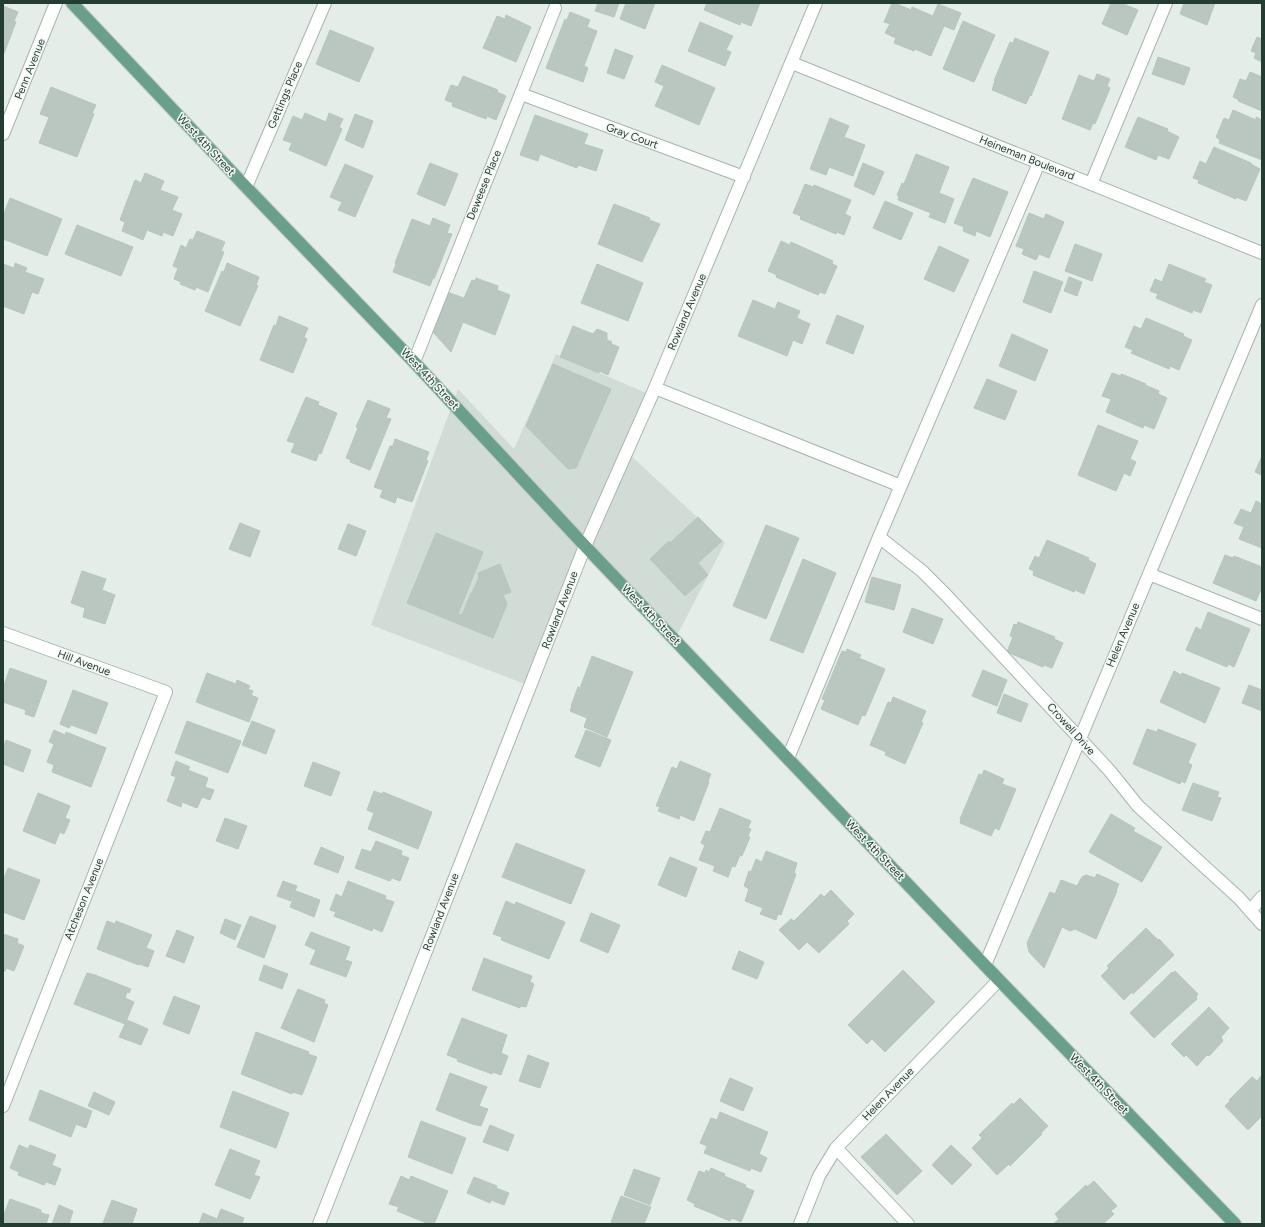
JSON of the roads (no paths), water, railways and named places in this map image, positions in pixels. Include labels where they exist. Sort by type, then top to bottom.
[{"type":"main road","name":"West 4th Street","points":[[72,3],[414,362],[585,546],[1234,1224]]},
{"type":"street","name":"Penn Avenue","points":[[3,134],[56,3]]},
{"type":"street","name":"Gettings Place","points":[[246,187],[325,3]]},
{"type":"street","name":"Rowland Avenue","points":[[319,1224],[585,546],[655,388],[816,3]]},
{"type":"street","points":[[1091,184],[1166,3]]},
{"type":"street","name":"Deweese Place","points":[[414,362],[555,8]]},
{"type":"street","name":"Heineman Boulevard","points":[[792,63],[1262,253]]},
{"type":"street","name":"Gray Court","points":[[521,94],[744,177]]},
{"type":"street","points":[[788,758],[879,537],[1039,163]]},
{"type":"street","name":"Helen Avenue","points":[[985,965],[1262,305]]},
{"type":"street","points":[[655,388],[901,486]]},
{"type":"street","name":"Crowell Drive","points":[[879,537],[922,571],[946,595],[1055,710],[1109,770],[1138,806],[1239,898],[1262,924]]},
{"type":"street","points":[[1149,574],[1262,619]]},
{"type":"street","name":"Hill Avenue","points":[[3,633],[166,692]]},
{"type":"street","name":"Atcheson Avenue","points":[[3,1106],[166,692]]},
{"type":"street","points":[[1250,911],[1262,897]]},
{"type":"street","name":"Helen Avenue","points":[[800,1224],[819,1176],[836,1148],[999,980]]},
{"type":"street","points":[[836,1148],[908,1224]]}]
